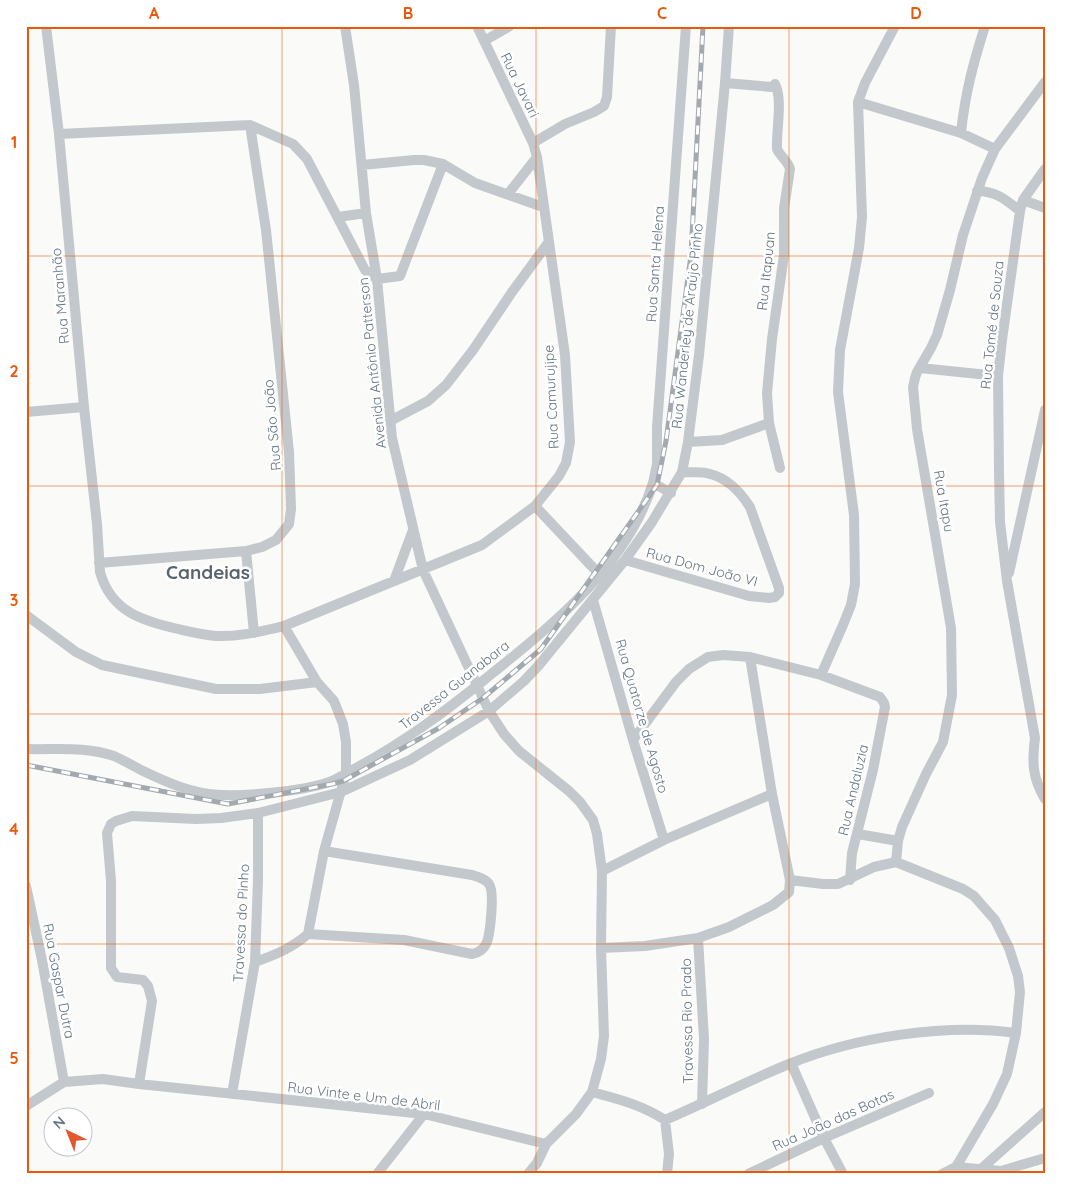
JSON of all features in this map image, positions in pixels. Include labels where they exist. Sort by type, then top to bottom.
[{"type":"street","name":"Rua Maranhão","points":[[46,26],[59,134],[97,524],[99,563]]},
{"type":"street","name":"Avenida Antônio Patterson","points":[[345,26],[354,85],[366,213],[377,279],[390,421],[395,454],[423,570],[489,711],[504,734],[519,751],[569,791],[593,820],[598,834],[602,871]]},
{"type":"street","name":"Rua Javari","points":[[477,26],[533,143],[537,157],[543,207]]},
{"type":"street","points":[[484,41],[510,26]]},
{"type":"street","points":[[533,143],[575,118],[594,112],[604,106],[607,97],[611,26]]},
{"type":"street","name":"Rua Santa Helena","points":[[653,483],[657,464],[657,427],[686,26]]},
{"type":"street","name":"Rua Wanderley de Araújo Pinho","points":[[139,1084],[152,1001],[146,982],[140,979],[117,977],[111,968],[111,881],[107,833],[109,828],[116,821],[132,816],[196,819],[258,813],[341,792],[410,760],[489,711],[534,670],[625,560],[671,492],[682,472],[688,442],[699,355],[729,26]]},
{"type":"street","points":[[633,740],[676,682],[689,669],[708,657],[723,655],[750,657],[821,675],[848,612],[855,584],[854,515],[838,392],[838,373],[840,350],[859,248],[862,217],[858,102],[865,83],[895,26]]},
{"type":"street","points":[[961,133],[969,76],[985,26]]},
{"type":"street","name":"Rua Itapu","points":[[896,862],[902,826],[943,742],[952,695],[951,628],[917,429],[913,387],[917,372],[936,335],[963,235],[977,191],[995,149],[1045,82]]},
{"type":"street","name":"Rua Itapuan","points":[[725,83],[772,87],[775,84],[778,96],[777,149],[780,156],[788,163],[790,169],[784,208],[784,256],[772,339],[767,393],[769,423],[780,468]]},
{"type":"street","points":[[858,102],[961,133],[995,149]]},
{"type":"street","points":[[59,134],[250,124],[293,144],[306,159],[365,270],[377,279],[400,276],[442,164]]},
{"type":"street","name":"Rua São João","points":[[99,563],[246,551],[262,547],[276,540],[289,524],[291,509],[289,452],[266,230],[250,124]]},
{"type":"street","points":[[508,194],[537,157]]},
{"type":"street","points":[[362,165],[419,160],[442,164],[475,183],[543,207]]},
{"type":"street","name":"Rua Tomé de Souza","points":[[1045,169],[1024,200],[1020,211],[998,376],[1000,522],[1007,581],[1040,737],[1032,760],[1034,776],[1045,799]]},
{"type":"street","points":[[977,191],[997,194],[1020,211]]},
{"type":"street","points":[[1024,200],[1045,208]]},
{"type":"street","name":"Rua Camurujipe","points":[[423,570],[482,545],[535,506],[559,476],[566,463],[570,442],[564,355],[543,207]]},
{"type":"street","points":[[338,217],[366,213]]},
{"type":"street","points":[[390,421],[428,401],[446,385],[473,350],[548,243]]},
{"type":"street","points":[[920,368],[998,376]]},
{"type":"street","points":[[26,412],[84,406]]},
{"type":"street","points":[[1007,581],[1045,410]]},
{"type":"street","points":[[688,442],[722,440],[769,423]]},
{"type":"street","name":"Rua Dom João VI","points":[[625,560],[749,596],[769,598],[776,597],[779,593],[780,588],[750,507],[745,499],[727,482],[710,473],[682,472]]},
{"type":"street","points":[[653,483],[671,492]]},
{"type":"street","name":"Travessa Guanabara","points":[[26,749],[79,749],[99,752],[114,756],[162,780],[181,787],[219,795],[244,795],[301,788],[334,780],[401,742],[446,711],[548,628],[600,575],[640,517],[653,483]]},
{"type":"street","points":[[535,506],[600,575]]},
{"type":"street","points":[[394,581],[413,530]]},
{"type":"street","points":[[246,551],[254,633]]},
{"type":"street","points":[[99,563],[102,580],[107,589],[120,606],[135,616],[159,625],[217,636],[254,633],[284,626],[423,570]]},
{"type":"street","name":"Rua Quatorze de Agosto","points":[[593,600],[664,840]]},
{"type":"street","points":[[26,615],[76,652],[102,665],[216,689],[260,689],[317,682]]},
{"type":"street","points":[[255,962],[295,945],[308,934],[324,851],[346,773],[346,742],[343,724],[334,701],[317,682],[284,626]]},
{"type":"street","points":[[601,948],[645,946],[698,938],[729,926],[773,905],[787,895],[790,889],[790,880],[772,794],[750,657]]},
{"type":"street","name":"Rua Andaluzia","points":[[821,675],[880,697],[885,707],[873,770],[852,853],[850,880]]},
{"type":"street","points":[[528,1174],[537,1163],[546,1144],[576,1114],[592,1092],[601,1058],[604,1036],[601,948],[602,871],[664,840],[747,803],[772,794]]},
{"type":"street","name":"Travessa do Pinho","points":[[232,1094],[255,962],[258,813]]},
{"type":"street","points":[[858,834],[898,841]]},
{"type":"street","points":[[308,934],[404,940],[472,954],[481,950],[487,941],[492,895],[490,884],[483,879],[472,875],[324,851]]},
{"type":"street","points":[[790,880],[838,884],[850,880],[874,867],[896,862],[963,889],[974,896],[995,920],[1009,948],[1018,976],[1020,992],[1016,1032],[1007,1074],[1001,1088],[956,1167]]},
{"type":"street","name":"Rua Gaspar Dutra","points":[[26,886],[42,960],[64,1082]]},
{"type":"street","name":"Travessa Rio Prado","points":[[698,938],[704,1039],[702,1104]]},
{"type":"street","points":[[665,1120],[790,1063],[853,1044],[926,1032],[988,1029],[1016,1032]]},
{"type":"street","points":[[790,1063],[824,1138],[843,1174]]},
{"type":"street","name":"Rua Vinte e Um de Abril","points":[[64,1082],[103,1079],[424,1114],[546,1144]]},
{"type":"street","points":[[26,1106],[64,1082]]},
{"type":"street","points":[[592,1092],[638,1105],[665,1120]]},
{"type":"street","name":"Rua João das Botas","points":[[748,1174],[824,1138],[930,1093]]},
{"type":"street","points":[[982,1168],[1045,1112]]},
{"type":"street","points":[[377,1174],[424,1114]]},
{"type":"street","points":[[665,1120],[669,1154],[667,1174]]},
{"type":"street","points":[[942,1174],[956,1167],[1001,1171],[1045,1158]]},
{"type":"railway","points":[[26,765],[228,804],[332,784],[343,781],[439,728],[483,698],[541,649],[657,485],[666,441],[691,255],[703,26]]},
{"type":"district","name":"Candeias","points":[[208,572]]}]
